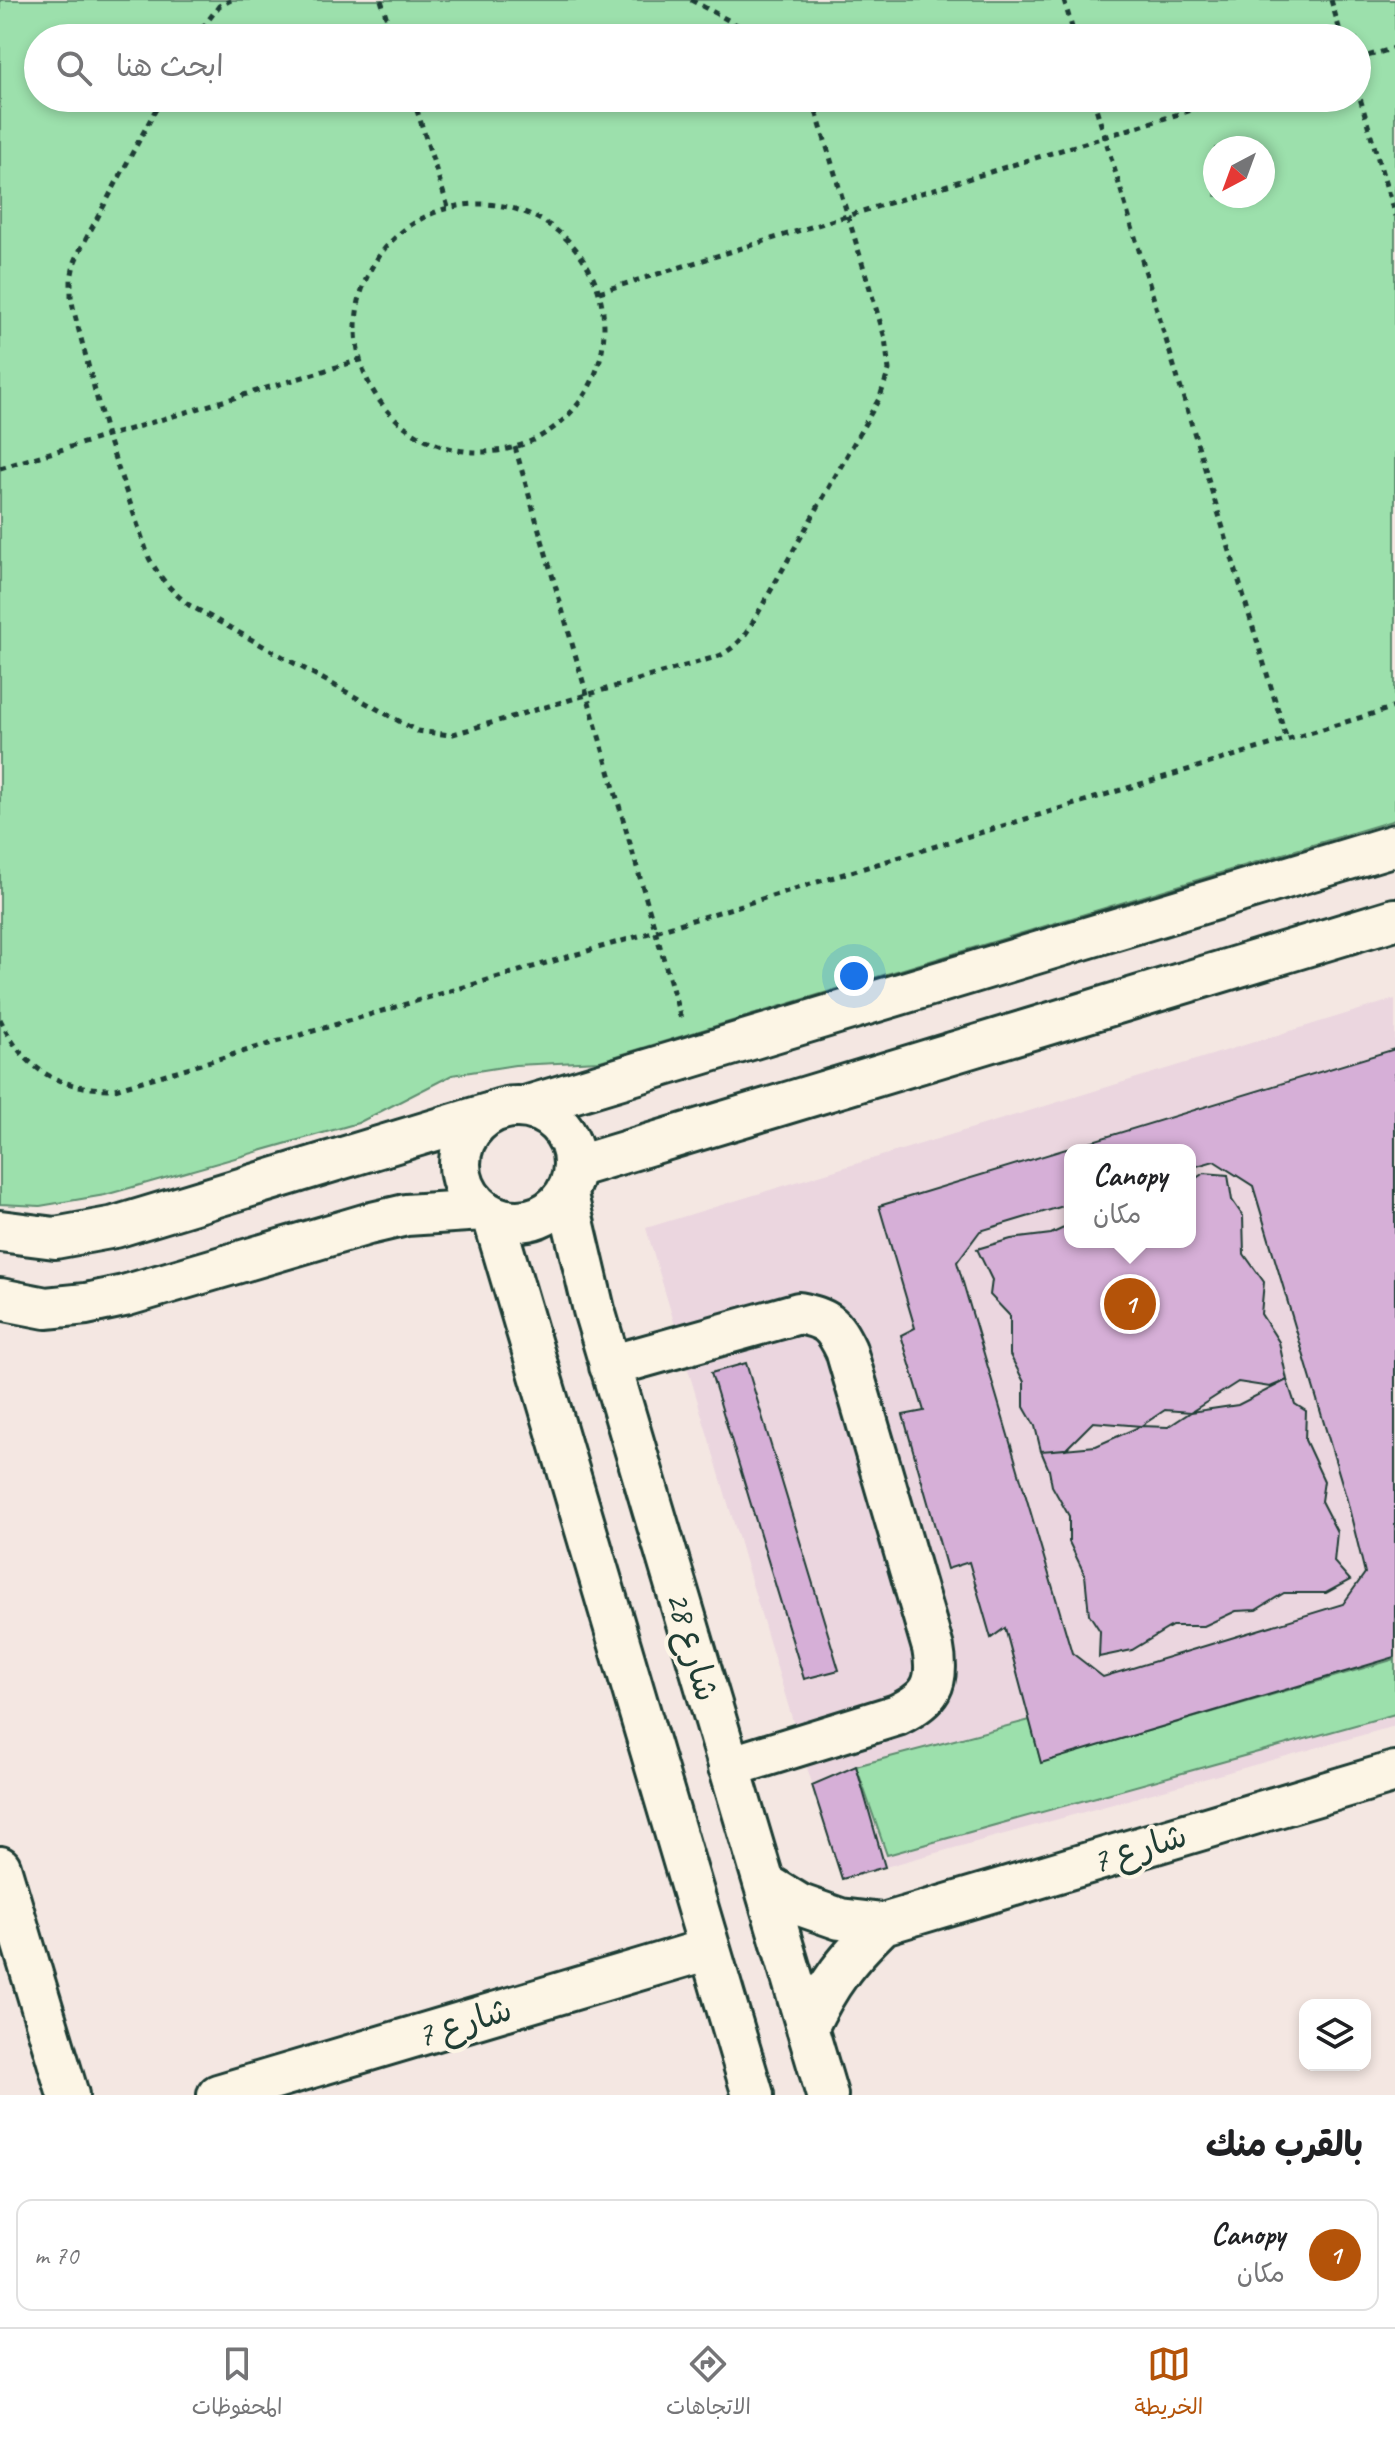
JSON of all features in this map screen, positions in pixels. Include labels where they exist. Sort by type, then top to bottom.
[{"type":"street","points":[[0,1231],[55,1238],[115,1227],[1395,845]]},
{"type":"street","points":[[571,1181],[1395,919]]},
{"type":"street","points":[[0,1321],[46,1308],[124,1296],[406,1215],[488,1213],[513,1221],[534,1219],[553,1210],[571,1181],[573,1150],[567,1134],[556,1121],[542,1112],[507,1111],[473,1127],[463,1143],[460,1161],[462,1180],[470,1197],[488,1213]]},
{"type":"street","name":"شارع 28","points":[[571,1181],[579,1252],[610,1366],[827,2095]]},
{"type":"street","name":"شارع 28","points":[[488,1213],[753,2095]]},
{"type":"street","points":[[0,1299],[46,1308]]},
{"type":"street","points":[[610,1366],[799,1313],[820,1318],[837,1331],[846,1350],[937,1669],[930,1690],[917,1706],[729,1767]]},
{"type":"street","name":"شارع 7","points":[[764,1883],[800,1905],[840,1919],[883,1924],[1395,1772]]},
{"type":"street","points":[[0,1867],[68,2095]]},
{"type":"street","name":"شارع 7","points":[[807,2028],[826,1989],[852,1954],[883,1924]]},
{"type":"street","name":"شارع 7","points":[[218,2095],[709,1949]]},
{"type":"path","points":[[206,24],[219,6],[231,0]]},
{"type":"path","points":[[381,0],[389,24]]},
{"type":"path","points":[[691,0],[735,24]]},
{"type":"path","points":[[1064,0],[1071,24]]},
{"type":"path","points":[[1331,0],[1338,24]]},
{"type":"path","points":[[1371,55],[1395,48]]},
{"type":"path","points":[[154,112],[80,250],[71,279],[74,312],[107,436],[149,558],[158,576],[189,605],[409,727],[426,733],[450,735],[719,656],[733,649],[745,637],[880,397],[889,370],[888,354],[816,112]]},
{"type":"path","points":[[417,112],[448,207]]},
{"type":"path","points":[[1097,112],[1287,740]]},
{"type":"path","points":[[599,292],[1186,112]]},
{"type":"path","points":[[1364,112],[1395,216]]},
{"type":"path","points":[[474,204],[502,206],[552,226],[572,245],[588,267],[599,292],[604,320],[603,347],[595,375],[582,400],[564,420],[541,437],[515,447],[487,452],[460,450],[432,442],[407,429],[387,410],[370,387],[360,360],[355,333],[357,305],[365,278],[379,254],[399,233],[422,218],[448,207],[474,204]]},
{"type":"path","points":[[0,468],[360,360]]},
{"type":"path","points":[[515,447],[692,1056]]},
{"type":"path","points":[[0,1019],[11,1042],[26,1060],[46,1075],[67,1085],[91,1090],[115,1089],[656,931],[1395,707]]},
{"type":"shaded area","points":[[1395,999],[1395,1726],[842,1879],[646,1228]]},
{"type":"green space","points":[[0,0],[1395,0],[1395,820],[600,1061],[515,1065],[452,1075],[358,1123],[105,1195],[40,1206],[0,1204]]},
{"type":"green space","points":[[1395,1659],[1395,1714],[887,1855],[856,1766],[1030,1720],[1041,1762]]},
{"type":"building","points":[[1395,1049],[1395,1657],[1041,1763],[1005,1628],[991,1638],[969,1562],[947,1569],[903,1415],[924,1411],[901,1335],[915,1328],[879,1206],[1064,1150],[1064,1248],[1196,1248],[1196,1144],[1083,1144]]},
{"type":"building","points":[[1214,1161],[1253,1186],[1347,1500],[1365,1573],[1343,1604],[1103,1677],[1072,1653],[957,1262],[980,1231],[1064,1206],[1064,1248],[1196,1248],[1196,1166]]},
{"type":"building","points":[[1204,1173],[1228,1175],[1232,1200],[1243,1216],[1244,1254],[1264,1282],[1261,1314],[1279,1342],[1287,1380],[1270,1387],[1238,1382],[1191,1412],[1165,1410],[1141,1426],[1093,1422],[1066,1449],[1041,1451],[1035,1426],[1024,1407],[1024,1382],[1010,1355],[1010,1316],[990,1295],[992,1280],[977,1249],[1011,1239],[1051,1234],[1064,1228],[1064,1248],[1196,1248],[1196,1178]]},
{"type":"building","points":[[746,1363],[839,1670],[804,1679],[711,1373]]},
{"type":"building","points":[[1287,1380],[1295,1404],[1306,1411],[1305,1440],[1324,1481],[1321,1501],[1337,1532],[1334,1562],[1350,1580],[1326,1593],[1284,1593],[1256,1610],[1236,1611],[1204,1626],[1172,1626],[1132,1650],[1099,1657],[1100,1631],[1089,1614],[1085,1575],[1069,1542],[1069,1516],[1052,1486],[1041,1451],[1096,1446],[1141,1426],[1168,1427],[1191,1412],[1238,1405]]},
{"type":"building","points":[[856,1766],[885,1867],[842,1879],[812,1785]]},
{"type":"place","name":"Canopy","points":[[1130,1304]]}]
